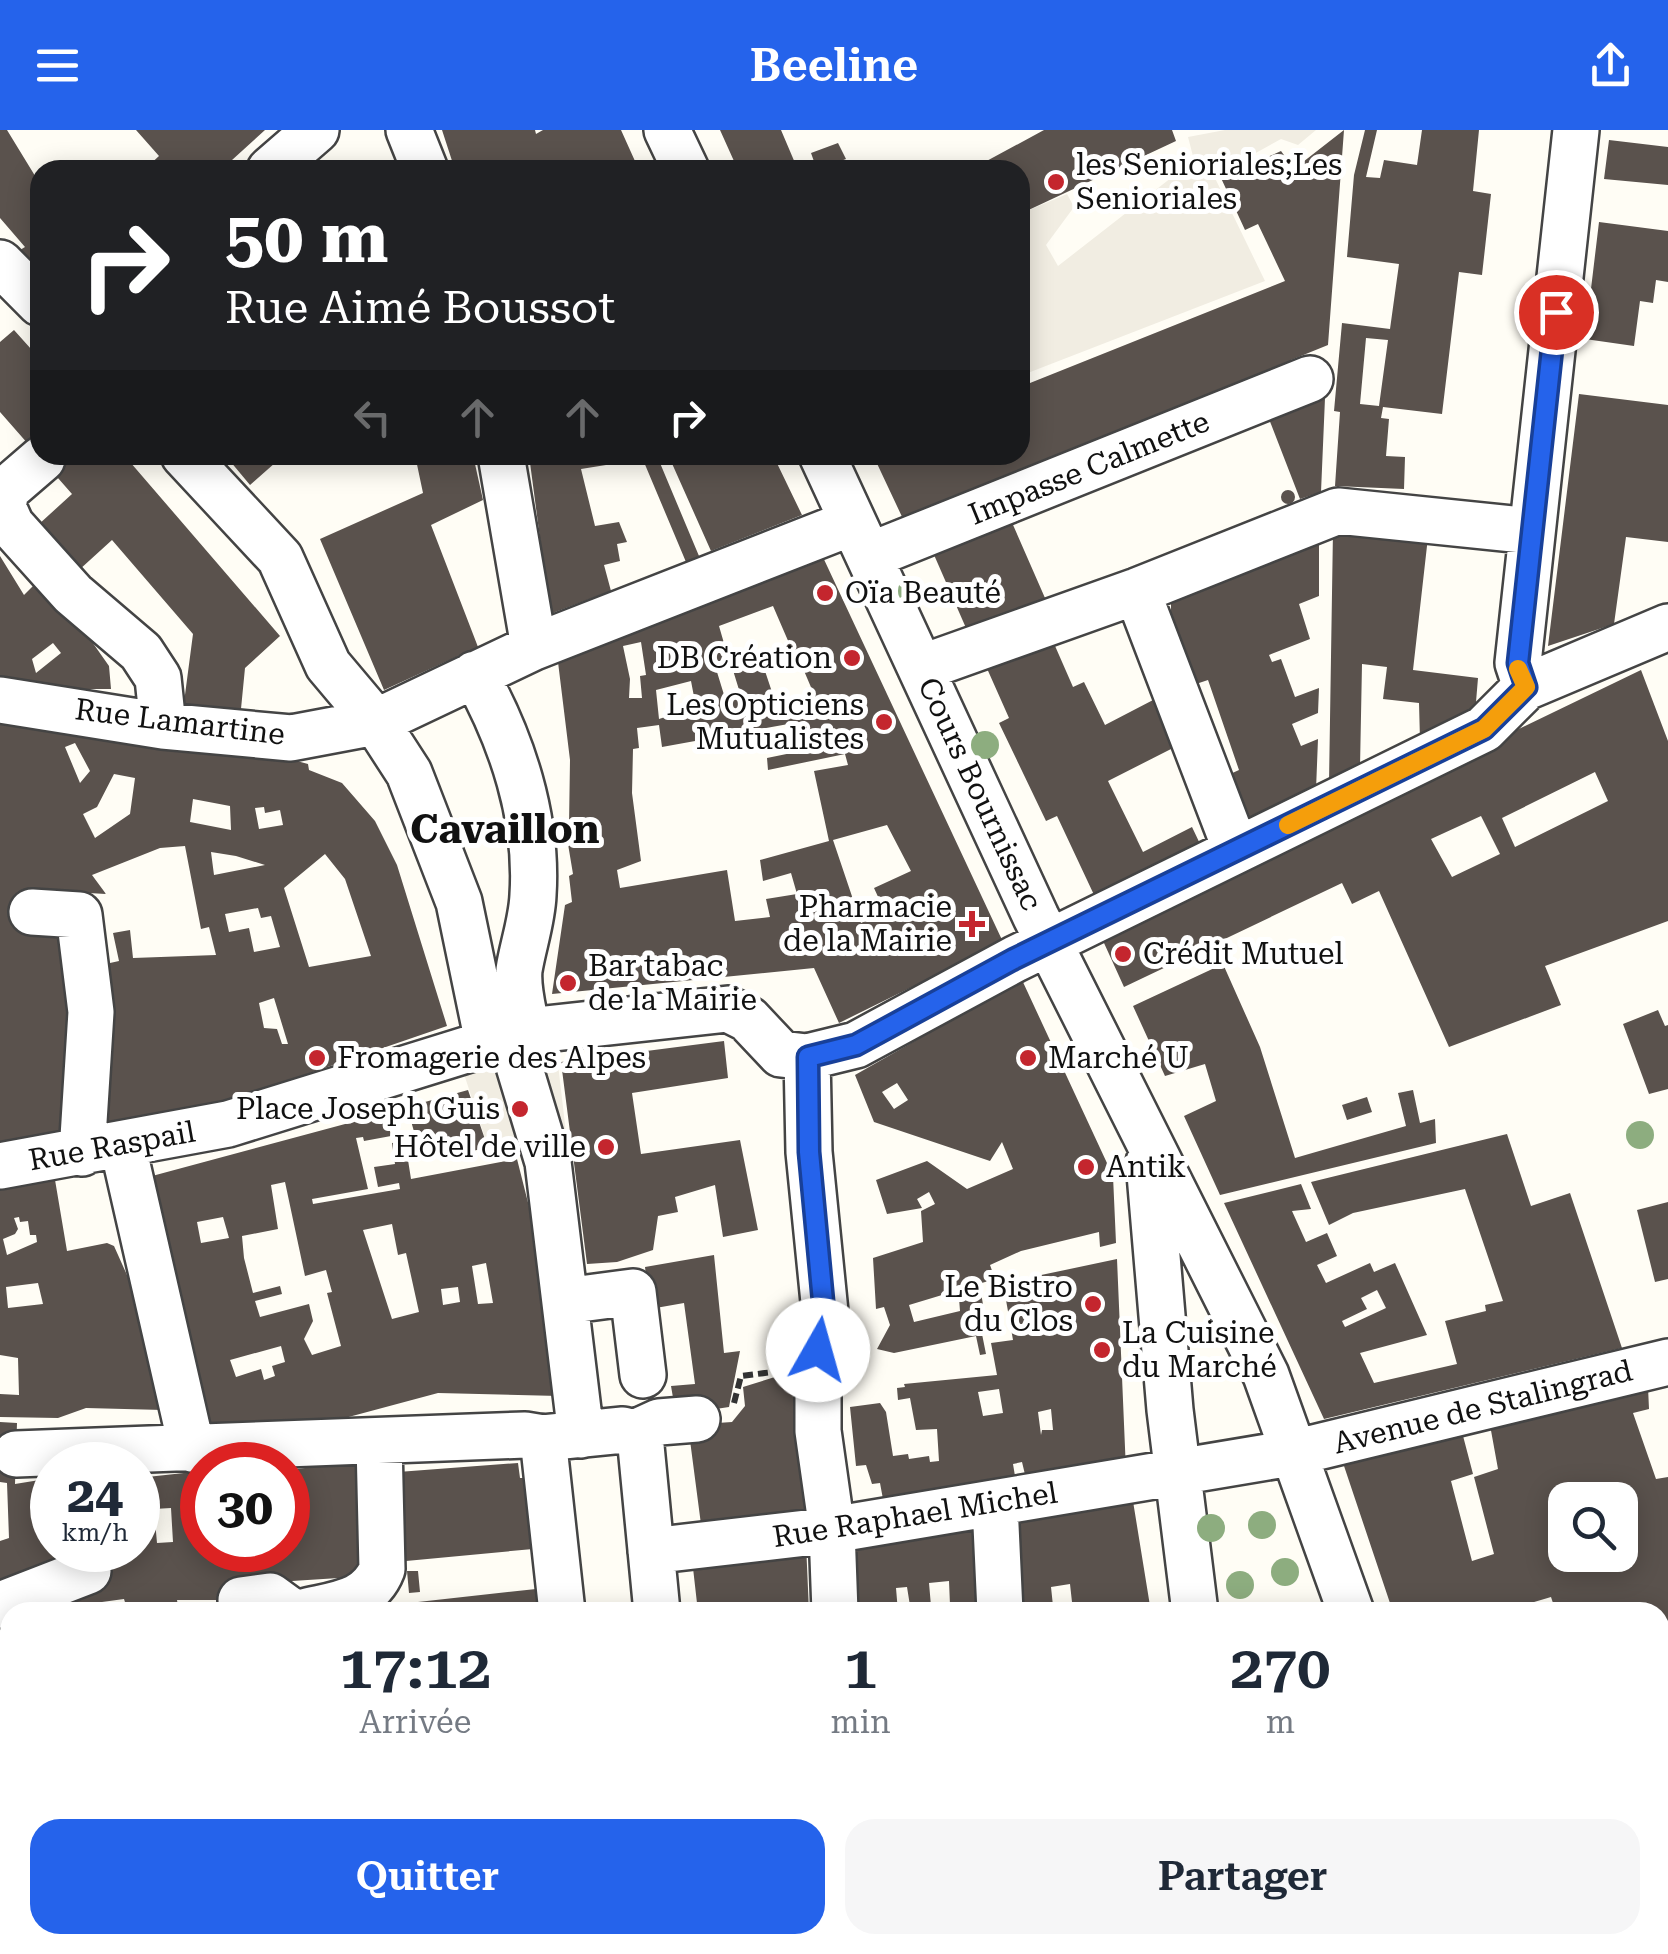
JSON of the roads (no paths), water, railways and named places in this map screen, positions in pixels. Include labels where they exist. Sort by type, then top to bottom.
[{"type":"street","points":[[282,160],[316,130]]},
{"type":"street","points":[[409,130],[422,160]]},
{"type":"street","points":[[667,130],[681,160]]},
{"type":"street","points":[[1526,687],[1518,663],[1576,130]]},
{"type":"street","points":[[0,263],[30,292]]},
{"type":"street","name":"Impasse Calmette","points":[[534,647],[861,539],[1310,379]]},
{"type":"street","points":[[35,465],[6,490],[2,507],[11,525],[73,594],[141,652],[158,678],[163,726]]},
{"type":"street","points":[[193,465],[280,558],[328,665],[376,722],[409,773],[442,848],[473,963],[508,1037],[548,1162],[565,1301],[562,1602]]},
{"type":"street","points":[[504,465],[534,647]]},
{"type":"street","name":"Cours Bournissac","points":[[827,465],[1049,942],[1266,1375],[1297,1452],[1348,1602]]},
{"type":"street","points":[[921,668],[1137,591],[1338,511],[1531,531]]},
{"type":"street","points":[[1137,591],[1236,850]]},
{"type":"street","points":[[835,1602],[832,1530],[818,1430],[818,1358],[824,1312],[809,1152],[808,1057],[856,1045],[1049,942],[1484,729],[1526,687],[1668,627]]},
{"type":"street","name":"Rue Lamartine","points":[[0,700],[163,726],[291,738],[376,722],[534,647]]},
{"type":"street","points":[[475,674],[505,734],[528,810],[534,890],[530,934],[508,1037]]},
{"type":"street","points":[[32,912],[79,915],[102,1150],[190,1442]]},
{"type":"street","points":[[473,963],[489,975],[520,970]]},
{"type":"street","name":"Rue Raspail","points":[[0,1166],[102,1150],[264,1114],[508,1037],[728,1010],[748,1019],[780,1054],[808,1057]]},
{"type":"street","name":"Cours Bournissac","points":[[1144,1130],[1195,1602]]},
{"type":"street","points":[[565,1301],[633,1292],[643,1374]]},
{"type":"street","name":"Avenue de Stalingrad","points":[[1178,1474],[1297,1452],[1668,1362]]},
{"type":"street","points":[[310,1445],[525,1434],[562,1436],[622,1430],[635,1433],[658,1422],[697,1419]]},
{"type":"street","points":[[635,1433],[641,1446],[656,1602]]},
{"type":"street","points":[[340,1602],[362,1596],[375,1587],[382,1569],[379,1442]]},
{"type":"street","points":[[16,1454],[180,1449]]},
{"type":"street","name":"Rue Raphael Michel","points":[[651,1551],[832,1530],[1178,1474]]},
{"type":"street","points":[[996,1504],[1000,1602]]},
{"type":"street","points":[[8,1602],[88,1572]]},
{"type":"street","points":[[241,1600],[270,1596],[278,1602]]},
{"type":"place","name":"les Senioriales;Les Senioriales","points":[[1056,182]]},
{"type":"place","name":"Oïa Beauté","points":[[825,593]]},
{"type":"place","name":"DB Création","points":[[852,658]]},
{"type":"place","name":"Les Opticiens Mutualistes","points":[[884,722]]},
{"type":"place","name":"Pharmacie de la Mairie","points":[[972,924]]},
{"type":"place","name":"Crédit Mutuel","points":[[1123,954]]},
{"type":"place","name":"Bar tabac de la Mairie","points":[[568,983]]},
{"type":"place","name":"Fromagerie des Alpes","points":[[317,1058]]},
{"type":"place","name":"Marché U","points":[[1028,1058]]},
{"type":"place","name":"Place Joseph Guis","points":[[520,1109]]},
{"type":"place","name":"Hôtel de ville","points":[[606,1147]]},
{"type":"place","name":"Antik","points":[[1086,1167]]},
{"type":"place","name":"Le Bistro du Clos","points":[[1093,1304]]},
{"type":"place","name":"La Cuisine du Marché","points":[[1102,1350]]},
{"type":"district","name":"Cavaillon","points":[[505,829]]}]
